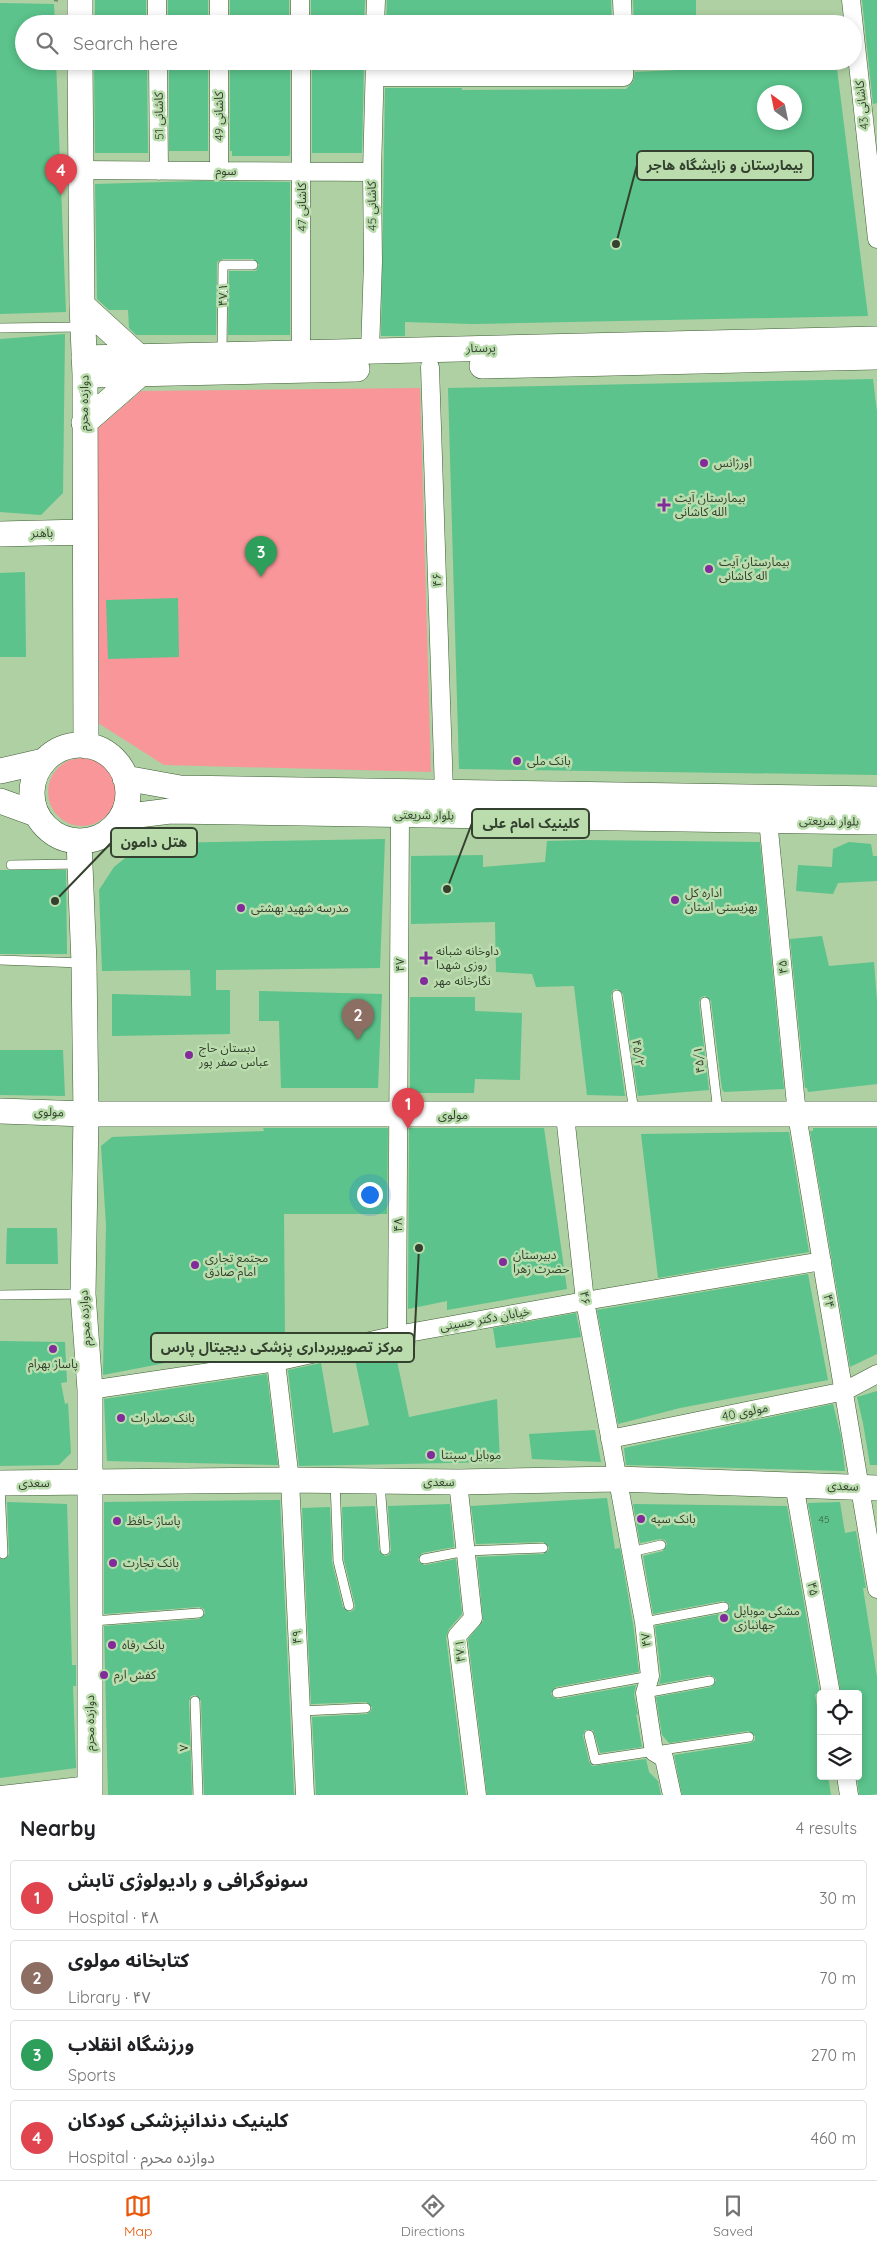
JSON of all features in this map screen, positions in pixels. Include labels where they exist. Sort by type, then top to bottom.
[{"type":"main road","points":[[80,0],[80,15]]},
{"type":"main road","name":"دوازده محرم","points":[[80,70],[86,746]]},
{"type":"main road","points":[[82,316],[138,365],[84,423]]},
{"type":"main road","name":"پرستار","points":[[138,365],[222,354],[877,338]]},
{"type":"main road","name":"پرستار","points":[[84,367],[138,365],[430,367],[877,357]]},
{"type":"main road","name":"باهنر","points":[[0,534],[84,532]]},
{"type":"main road","points":[[86,746],[103,751],[113,758],[125,778],[128,791],[127,804],[122,816],[114,827],[104,835],[92,840],[80,853],[66,840],[54,834],[43,825],[36,814],[32,800],[32,786],[36,772],[44,761],[55,752],[67,747],[86,746]]},
{"type":"main road","points":[[0,771],[44,761]]},
{"type":"main road","name":"بلوار شریعتی","points":[[125,778],[180,788],[877,799]]},
{"type":"main road","points":[[0,801],[36,814]]},
{"type":"main road","name":"بلوار شریعتی","points":[[122,816],[170,812],[877,822]]},
{"type":"main road","name":"دوازده محرم","points":[[80,853],[86,1114],[84,1294],[90,1390],[90,1790]]},
{"type":"main road","name":"مولوی","points":[[0,1111],[86,1114],[877,1114]]},
{"type":"main road","name":"سعدی","points":[[0,1483],[290,1480],[458,1482],[617,1479],[869,1488]]},
{"type":"street","points":[[157,0],[157,15]]},
{"type":"street","points":[[219,0],[219,15]]},
{"type":"street","points":[[300,0],[300,15]]},
{"type":"street","points":[[376,0],[376,15]]},
{"type":"street","points":[[622,0],[623,15]]},
{"type":"street","name":"کاشانی 43","points":[[851,0],[853,15]]},
{"type":"street","name":"کاشانی 51","points":[[158,70],[159,171]]},
{"type":"street","name":"کاشانی 49","points":[[219,70],[219,171]]},
{"type":"street","name":"کاشانی 47","points":[[301,70],[301,353]]},
{"type":"street","name":"کاشانی 45","points":[[370,351],[375,70]]},
{"type":"street","points":[[411,70],[624,76],[624,70]]},
{"type":"street","name":"کاشانی 43","points":[[859,70],[877,239]]},
{"type":"street","name":"سوم","points":[[80,170],[372,172]]},
{"type":"street","name":"۴۶","points":[[430,367],[444,792]]},
{"type":"street","name":"۴۷","points":[[399,1115],[400,815]]},
{"type":"street","name":"۴۵","points":[[768,820],[797,1115]]},
{"type":"street","name":"۴۸","points":[[397,1335],[399,1115]]},
{"type":"street","name":"۴۶","points":[[565,1115],[585,1300],[617,1479]]},
{"type":"street","name":"۴۴","points":[[797,1115],[845,1391],[869,1488],[877,1589]]},
{"type":"street","name":"خیابان دکتر حسینی","points":[[90,1390],[276,1362],[397,1335],[585,1300],[822,1261]]},
{"type":"street","points":[[276,1362],[290,1480]]},
{"type":"street","name":"مولوی 40","points":[[610,1439],[845,1391],[877,1374]]},
{"type":"street","name":"۴۷","points":[[617,1479],[644,1622],[650,1676],[645,1693],[654,1752],[664,1758],[672,1795]]},
{"type":"street","name":"۴۹","points":[[290,1480],[305,1795]]},
{"type":"street","name":"۴۷.۱","points":[[458,1482],[473,1618],[457,1636],[478,1795]]},
{"type":"street","name":"۴۵","points":[[794,1484],[830,1690]]},
{"type":"street","points":[[847,1780],[849,1795]]},
{"type":"street","points":[[0,1795],[90,1790]]},
{"type":"lane","name":"۴۷.۱","points":[[222,354],[223,265],[253,266]]},
{"type":"lane","points":[[0,328],[82,316]]},
{"type":"lane","points":[[11,865],[80,853]]},
{"type":"lane","points":[[0,960],[84,963]]},
{"type":"lane","name":"۴۵/۲","points":[[617,995],[635,1115]]},
{"type":"lane","name":"۴۵/۱","points":[[705,1002],[718,1115]]},
{"type":"lane","points":[[0,1295],[84,1294]]},
{"type":"lane","points":[[380,1480],[385,1550]]},
{"type":"lane","points":[[335,1481],[338,1561],[349,1606]]},
{"type":"lane","points":[[0,1483],[3,1554]]},
{"type":"lane","points":[[631,1552],[661,1545]]},
{"type":"lane","points":[[424,1559],[466,1551],[543,1548]]},
{"type":"lane","points":[[644,1622],[724,1607]]},
{"type":"lane","points":[[90,1622],[199,1613]]},
{"type":"lane","points":[[557,1693],[650,1676]]},
{"type":"lane","points":[[645,1693],[710,1681]]},
{"type":"lane","name":"۷","points":[[195,1701],[198,1795]]},
{"type":"lane","points":[[301,1711],[366,1708]]},
{"type":"lane","points":[[589,1735],[595,1760],[749,1737]]},
{"type":"shaded area","points":[[420,388],[431,772],[164,765],[98,723],[95,431],[141,391]]},
{"type":"shaded area","points":[[89,758],[101,764],[110,773],[116,785],[114,805],[106,816],[89,826],[75,826],[58,816],[50,805],[48,785],[58,768],[69,760]]},
{"type":"building","points":[[95,0],[146,0],[146,15],[95,15]]},
{"type":"building","points":[[168,0],[208,0],[208,15],[168,15]]},
{"type":"building","points":[[230,0],[289,0],[289,15],[230,15]]},
{"type":"building","points":[[311,0],[365,0],[364,15],[311,15]]},
{"type":"building","points":[[387,0],[611,0],[612,15],[386,15]]},
{"type":"building","points":[[633,0],[696,0],[696,15],[634,15]]},
{"type":"building","points":[[862,0],[877,0],[877,103],[873,104]]},
{"type":"building","points":[[0,3],[54,4],[55,15],[15,15],[15,70],[56,70],[66,312],[0,314]]},
{"type":"building","points":[[94,70],[147,70],[148,153],[95,153]]},
{"type":"building","points":[[169,70],[208,70],[208,151],[169,151]]},
{"type":"building","points":[[230,70],[290,70],[289,156],[232,156],[232,151],[230,151]]},
{"type":"building","points":[[312,70],[364,70],[362,153],[312,153]]},
{"type":"building","points":[[676,70],[837,70],[868,316],[474,324],[405,322],[405,336],[381,336],[385,88],[462,88],[462,90],[626,89],[633,82],[635,72]]},
{"type":"building","points":[[198,181],[290,182],[290,335],[228,335],[229,271],[256,271],[259,265],[253,259],[223,259],[217,262],[216,335],[136,335],[129,328],[128,310],[109,310],[97,299],[95,184]]},
{"type":"building","points":[[65,334],[63,493],[41,515],[0,512],[0,339]]},
{"type":"building","name":"بیمارستان آیت الله کاشانی","points":[[873,379],[877,412],[877,775],[459,769],[448,388]]},
{"type":"building","points":[[25,572],[26,657],[0,657],[0,573]]},
{"type":"building","points":[[178,598],[179,657],[108,659],[106,600]]},
{"type":"building","name":"مدرسه شهید بهشتی","points":[[385,839],[380,968],[216,970],[216,990],[230,990],[230,1034],[112,1036],[112,994],[191,996],[190,970],[102,971],[99,890],[114,867],[135,850],[164,843]]},
{"type":"building","points":[[547,841],[760,842],[784,1089],[724,1092],[722,1089],[711,1001],[705,996],[701,997],[699,1003],[709,1090],[638,1096],[623,994],[617,989],[613,990],[611,996],[625,1096],[587,1095],[574,986],[536,987],[532,974],[496,972],[495,922],[411,924],[411,856],[483,855],[483,867],[545,862]]},
{"type":"building","points":[[849,842],[871,844],[873,856],[877,856],[877,881],[838,883],[833,894],[796,891],[798,865],[832,867],[833,849]]},
{"type":"building","points":[[0,870],[66,870],[67,954],[0,954]]},
{"type":"building","points":[[822,936],[829,966],[874,962],[877,1001],[877,1084],[808,1092],[807,1088],[805,1088],[790,939]]},
{"type":"building","points":[[259,991],[382,994],[378,1088],[281,1088],[279,1021],[259,1021]]},
{"type":"building","points":[[410,997],[475,997],[475,1011],[522,1013],[520,1080],[475,1079],[474,1093],[410,1093]]},
{"type":"building","points":[[0,1050],[63,1050],[65,1096],[0,1095]]},
{"type":"building","points":[[263,1128],[388,1128],[387,1214],[284,1214],[285,1340],[103,1375],[106,1225],[101,1146],[112,1137],[264,1131]]},
{"type":"building","points":[[409,1128],[544,1128],[567,1289],[447,1310],[447,1301],[408,1309]]},
{"type":"building","points":[[813,1128],[877,1128],[877,1354],[850,1367],[810,1131],[813,1131]]},
{"type":"building","points":[[789,1132],[809,1252],[658,1278],[641,1134]]},
{"type":"building","points":[[7,1228],[57,1228],[58,1264],[6,1264]]},
{"type":"building","points":[[808,1274],[828,1380],[680,1408],[618,1424],[597,1310]]},
{"type":"building","points":[[576,1313],[581,1337],[496,1348],[493,1328]]},
{"type":"building","points":[[0,1341],[65,1342],[67,1382],[61,1383],[65,1404],[68,1403],[71,1453],[59,1465],[0,1466]]},
{"type":"building","points":[[394,1347],[409,1417],[497,1399],[500,1462],[299,1466],[288,1370],[321,1363],[333,1433],[369,1425],[354,1355]]},
{"type":"building","points":[[267,1374],[278,1465],[107,1461],[104,1399]]},
{"type":"building","points":[[877,1391],[877,1465],[870,1465],[857,1397]]},
{"type":"building","points":[[833,1404],[841,1437],[845,1471],[626,1465],[624,1448]]},
{"type":"building","points":[[595,1430],[601,1462],[532,1459],[529,1434]]},
{"type":"building","points":[[607,1498],[615,1549],[620,1548],[639,1672],[556,1687],[551,1694],[558,1699],[636,1685],[634,1694],[642,1747],[600,1753],[593,1730],[585,1730],[583,1736],[592,1766],[646,1759],[649,1772],[658,1781],[661,1795],[487,1795],[468,1639],[483,1621],[477,1557],[543,1554],[548,1551],[549,1547],[543,1542],[476,1544],[471,1506]]},
{"type":"building","points":[[280,1500],[294,1795],[204,1795],[201,1701],[195,1695],[191,1696],[189,1701],[192,1795],[108,1795],[104,1626],[199,1619],[205,1613],[204,1609],[199,1607],[104,1614],[104,1502]]},
{"type":"building","points":[[7,1502],[67,1504],[72,1665],[76,1665],[76,1686],[73,1686],[76,1768],[0,1778],[0,1559],[6,1559],[9,1554]]},
{"type":"building","points":[[840,1502],[845,1533],[856,1531],[866,1588],[863,1588],[877,1677],[877,1794],[859,1795],[857,1780],[862,1780],[862,1690],[840,1690],[808,1503]]},
{"type":"building","points":[[450,1504],[454,1547],[422,1553],[418,1560],[425,1565],[456,1559],[462,1614],[449,1629],[446,1637],[466,1795],[316,1795],[312,1717],[367,1714],[371,1711],[372,1707],[366,1702],[311,1704],[302,1508],[330,1507],[332,1562],[343,1607],[350,1612],[354,1610],[355,1605],[344,1560],[342,1507],[375,1506],[379,1550],[385,1556],[389,1555],[391,1550],[388,1506]]},
{"type":"building","name":"مشکی موبایل جهانبازی","points":[[633,1504],[787,1506],[819,1690],[817,1690],[817,1694],[815,1694],[817,1706],[817,1780],[829,1780],[831,1795],[682,1795],[674,1755],[750,1743],[755,1740],[755,1736],[748,1731],[669,1743],[662,1735],[656,1697],[711,1687],[716,1680],[709,1675],[659,1684],[661,1675],[655,1626],[725,1613],[730,1606],[723,1601],[653,1614],[643,1556],[663,1551],[667,1544],[665,1540],[660,1539],[640,1543]]},
{"type":"place","name":"کلینیک دندانپزشکی کودکان","points":[[61,195]]},
{"type":"place","name":"بیمارستان و زایشگاه هاجر","points":[[616,244]]},
{"type":"place","name":"اورژانس","points":[[704,463]]},
{"type":"place","name":"بیمارستان آیت الله کاشانی","points":[[664,505]]},
{"type":"place","name":"بیمارستان آیت اله کاشانی","points":[[709,569]]},
{"type":"place","name":"ورزشگاه انقلاب","points":[[261,577]]},
{"type":"place","name":"بانک ملی","points":[[517,761]]},
{"type":"place","name":"کلینیک امام علی","points":[[447,889]]},
{"type":"place","name":"اداره کل بهزیستی استان","points":[[675,900]]},
{"type":"place","name":"هتل دامون","points":[[55,901]]},
{"type":"place","name":"مدرسه شهید بهشتی","points":[[241,908]]},
{"type":"place","name":"داوخانه شبانه روزی شهدا","points":[[426,958]]},
{"type":"place","name":"نگارخانه مهر","points":[[424,981]]},
{"type":"place","name":"کتابخانه مولوی","points":[[358,1040]]},
{"type":"place","name":"دبستان حاج عباس صفر پور","points":[[189,1055]]},
{"type":"place","name":"سونوگرافی و رادیولوژی تابش","points":[[408,1129]]},
{"type":"place","name":"مرکز تصویربرداری پزشکی دیجیتال پارس","points":[[419,1248]]},
{"type":"place","name":"دبیرستان حضرت زهرا","points":[[503,1262]]},
{"type":"place","name":"مجتمع تجاری امام صادق","points":[[195,1265]]},
{"type":"place","name":"پاساژ بهرام","points":[[53,1349]]},
{"type":"place","name":"بانک صادرات","points":[[121,1418]]},
{"type":"place","name":"موبایل سپنتا","points":[[431,1455]]},
{"type":"place","name":"بانک سپه","points":[[641,1519]]},
{"type":"place","name":"پاساژ حافظ","points":[[117,1521]]},
{"type":"place","name":"بانک تجارت","points":[[113,1563]]},
{"type":"place","name":"مشکی موبایل جهانبازی","points":[[724,1618]]},
{"type":"place","name":"بانک رفاه","points":[[112,1645]]},
{"type":"place","name":"کفش ارم","points":[[104,1675]]}]
